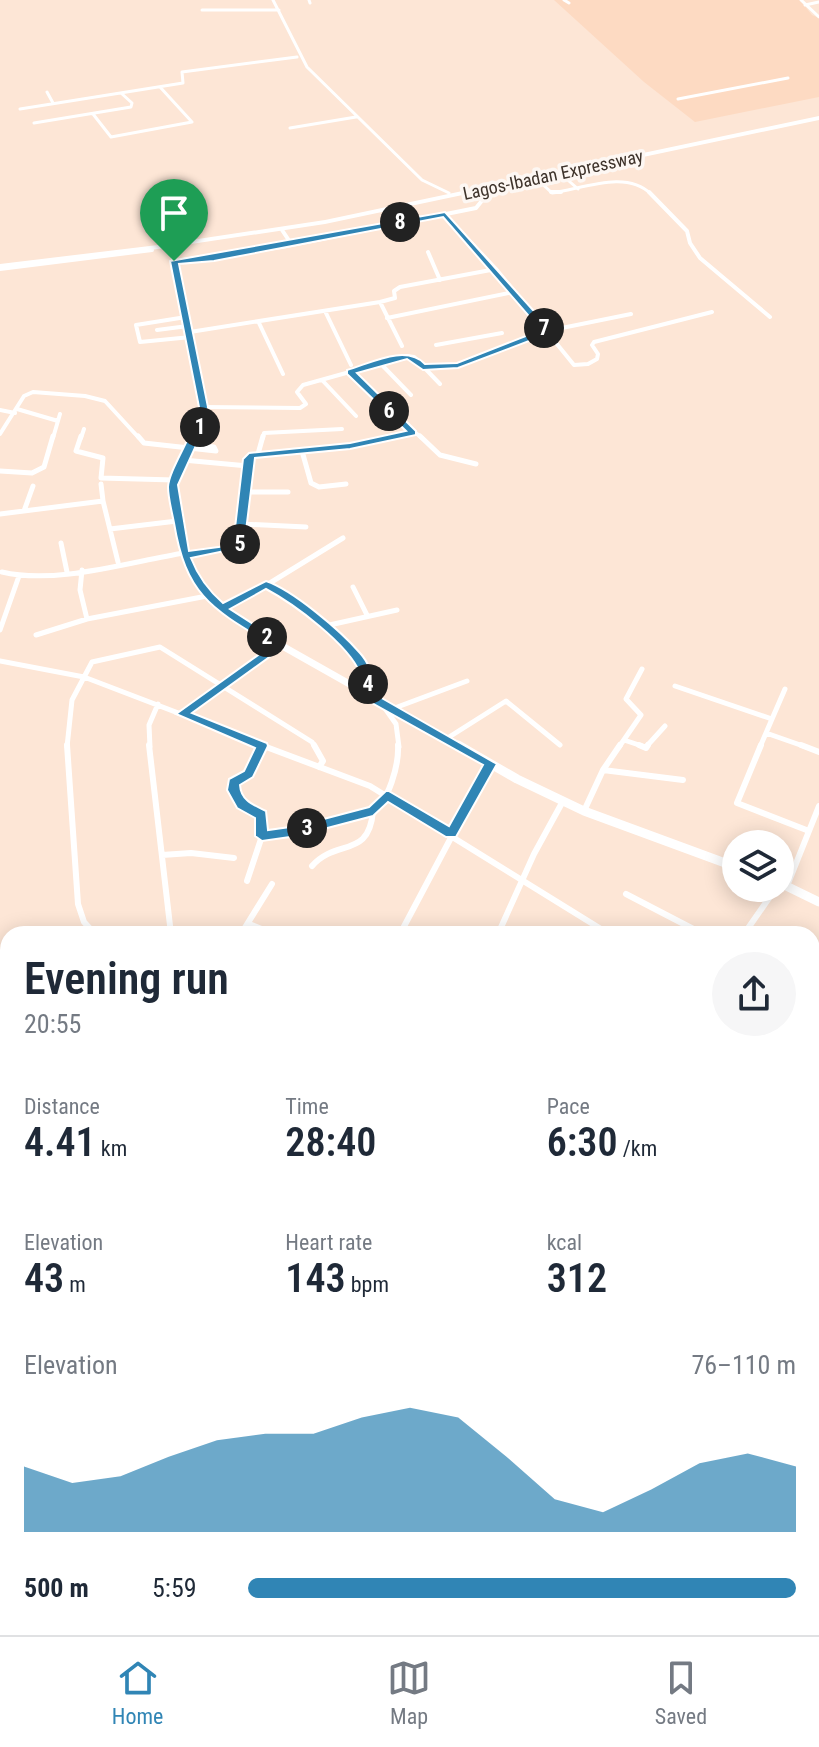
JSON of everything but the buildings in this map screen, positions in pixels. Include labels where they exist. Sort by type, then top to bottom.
[{"type":"highway","name":"Lagos-Ibadan Expressway","points":[[0,265],[282,230],[561,174],[819,116]]},
{"type":"highway","name":"Lagos-Ibadan Expressway","points":[[431,199],[819,116]]},
{"type":"highway","name":"Lagos-Ibadan Expressway","points":[[0,265],[323,220]]},
{"type":"street","points":[[273,0],[307,67],[422,180],[449,193]]},
{"type":"street","points":[[564,0],[569,3]]},
{"type":"street","points":[[801,0],[819,17]]},
{"type":"street","points":[[805,5],[819,2]]},
{"type":"street","points":[[202,10],[279,10]]},
{"type":"street","points":[[811,12],[819,11]]},
{"type":"street","points":[[20,109],[183,83],[182,72],[297,57]]},
{"type":"street","points":[[678,99],[788,78]]},
{"type":"street","points":[[93,114],[111,137],[192,122],[159,86]]},
{"type":"street","points":[[47,92],[53,103]]},
{"type":"street","points":[[34,123],[131,107],[132,103],[121,93]]},
{"type":"street","points":[[290,128],[356,117]]},
{"type":"street","points":[[561,174],[578,189]]},
{"type":"street","points":[[537,179],[552,193],[625,182],[642,185],[687,231],[700,258],[770,317]]},
{"type":"street","points":[[174,261],[214,258],[292,245],[476,208],[489,195],[489,189]]},
{"type":"street","points":[[445,215],[496,269],[574,365],[581,366],[597,359],[592,345],[594,342],[712,312]]},
{"type":"street","points":[[282,230],[292,245]]},
{"type":"street","points":[[171,246],[203,407],[201,426],[174,480],[177,521],[191,572],[207,596],[281,645],[490,764],[584,811],[722,862]]},
{"type":"street","points":[[428,252],[440,280]]},
{"type":"street","points":[[157,330],[259,323],[380,302],[395,298],[395,288],[496,269]]},
{"type":"street","points":[[387,318],[514,292]]},
{"type":"street","points":[[380,302],[402,346]]},
{"type":"street","points":[[325,311],[351,365]]},
{"type":"street","points":[[423,367],[458,365],[547,331],[631,314]]},
{"type":"street","points":[[259,323],[283,374]]},
{"type":"street","points":[[136,325],[189,328],[140,342],[136,325]]},
{"type":"street","points":[[436,345],[502,333]]},
{"type":"street","points":[[203,407],[300,408],[306,404],[297,392],[298,388],[411,356],[440,384]]},
{"type":"street","points":[[381,364],[411,395]]},
{"type":"street","points":[[351,372],[440,455],[476,464]]},
{"type":"street","points":[[322,380],[356,416]]},
{"type":"street","points":[[0,434],[24,396],[33,392],[96,397],[115,408],[132,433],[144,443],[190,447]]},
{"type":"street","points":[[0,471],[32,473],[44,467],[59,417],[1,411]]},
{"type":"street","points":[[84,429],[76,451],[103,458],[101,478],[174,480]]},
{"type":"street","points":[[258,454],[264,433],[342,429]]},
{"type":"street","points":[[2,572],[19,576],[67,572],[118,562],[238,547],[248,459],[258,454],[350,446],[413,433]]},
{"type":"street","points":[[302,451],[311,483],[319,487],[346,484]]},
{"type":"street","points":[[183,460],[248,466]]},
{"type":"street","points":[[101,484],[118,562]]},
{"type":"street","points":[[24,511],[33,486]]},
{"type":"street","points":[[245,492],[288,492]]},
{"type":"street","points":[[0,514],[103,501]]},
{"type":"street","points":[[110,529],[177,521]]},
{"type":"street","points":[[241,524],[306,527]]},
{"type":"street","points":[[222,608],[343,538]]},
{"type":"street","points":[[61,543],[67,572]]},
{"type":"street","points":[[82,570],[80,590],[87,619]]},
{"type":"street","points":[[0,630],[19,576]]},
{"type":"street","points":[[266,584],[291,598],[325,626],[364,665],[368,677],[367,695]]},
{"type":"street","points":[[353,587],[367,615]]},
{"type":"street","points":[[36,635],[87,619],[207,596]]},
{"type":"street","points":[[325,626],[397,610]]},
{"type":"street","points":[[182,714],[281,645]]},
{"type":"street","points":[[88,926],[78,904],[67,718],[72,696],[92,662],[160,647],[312,742],[323,761],[319,767]]},
{"type":"street","points":[[0,661],[84,677],[387,794],[593,925]]},
{"type":"street","points":[[584,811],[603,770],[641,715],[626,699],[642,669]]},
{"type":"street","points":[[392,709],[467,681]]},
{"type":"street","points":[[675,686],[772,719]]},
{"type":"street","points":[[785,689],[737,803],[809,831]]},
{"type":"street","points":[[446,739],[506,701],[560,745]]},
{"type":"street","points":[[262,836],[297,831],[373,811],[387,794],[399,750],[396,724],[382,703]]},
{"type":"street","points":[[158,704],[149,725],[149,743],[170,926]]},
{"type":"street","points":[[396,724],[404,716]]},
{"type":"street","points":[[624,740],[646,748],[665,726]]},
{"type":"street","points":[[766,733],[819,752]]},
{"type":"street","points":[[247,881],[262,836],[262,815],[242,805],[233,790],[233,783],[248,774],[262,746]]},
{"type":"street","points":[[404,926],[490,764]]},
{"type":"street","points":[[603,770],[683,780]]},
{"type":"street","points":[[502,926],[563,801]]},
{"type":"street","points":[[794,863],[819,806]]},
{"type":"street","points":[[312,866],[323,855],[364,842],[374,826],[373,811]]},
{"type":"street","points":[[162,855],[191,853],[234,858]]},
{"type":"street","points":[[254,926],[249,924],[272,884]]},
{"type":"street","points":[[794,890],[819,902]]},
{"type":"street","points":[[626,894],[688,926]]},
{"type":"street","points":[[750,926],[766,902]]},
{"type":"shaded area","points":[[554,0],[800,0],[812,15],[819,18],[819,97],[695,122],[644,82]]},
{"type":"route","points":[[174,261],[201,383],[203,407],[201,426],[175,475],[173,485],[184,553],[191,572],[207,596],[222,608],[236,619],[281,645],[182,714],[262,746],[245,778],[233,783],[235,797],[242,805],[262,815],[262,836],[297,831],[373,811],[387,794],[451,834],[490,764],[367,695],[368,677],[357,656],[291,598],[266,584],[222,608],[207,596],[199,585],[191,572],[185,555],[238,547],[248,459],[252,455],[350,446],[413,433],[351,372],[407,356],[414,357],[423,367],[458,365],[547,331],[496,269],[445,215],[282,247],[174,261]]}]
